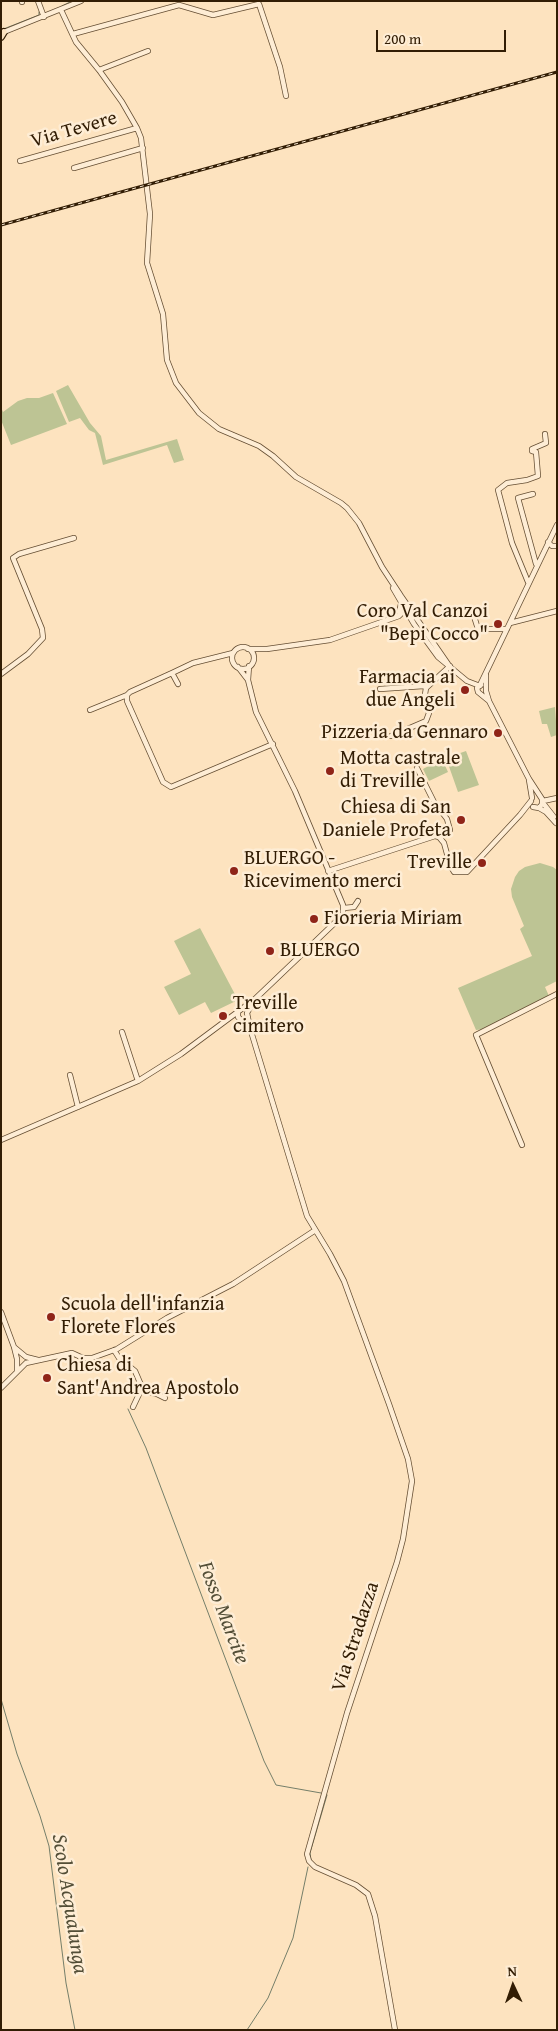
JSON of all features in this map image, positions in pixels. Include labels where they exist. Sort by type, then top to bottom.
[{"type":"street","points":[[38,1],[44,17]]},
{"type":"street","points":[[2,34],[81,1]]},
{"type":"street","points":[[73,34],[179,5],[213,15],[259,4],[280,67],[286,96]]},
{"type":"street","name":"Via Tevere","points":[[61,10],[83,52],[99,70],[122,102],[137,128],[143,148],[150,214],[147,264],[163,314],[167,360],[176,382],[199,413],[218,429],[259,446],[296,477],[341,503],[359,523],[382,567]]},
{"type":"street","points":[[99,70],[148,51]]},
{"type":"street","name":"Via Tevere","points":[[20,162],[137,128]]},
{"type":"street","name":"Via Tevere","points":[[74,168],[143,148]]},
{"type":"street","points":[[528,582],[512,543],[498,490],[507,483],[528,480],[538,476],[536,452],[532,451],[532,449],[546,443],[545,434]]},
{"type":"street","points":[[532,494],[518,498],[536,565]]},
{"type":"street","points":[[482,689],[528,582],[557,525]]},
{"type":"street","points":[[1,674],[28,654],[43,638],[42,629],[13,558],[18,554],[74,538]]},
{"type":"street","points":[[548,542],[552,546],[557,546]]},
{"type":"street","points":[[382,567],[449,665]]},
{"type":"street","points":[[382,567],[400,602],[418,622]]},
{"type":"street","points":[[401,596],[411,619],[438,657],[482,689],[529,778],[552,814],[556,824]]},
{"type":"street","points":[[399,614],[400,602]]},
{"type":"street","points":[[90,710],[193,663],[233,653],[238,648],[267,649],[330,640],[390,618],[406,610]]},
{"type":"street","points":[[472,610],[478,629],[507,629]]},
{"type":"street","points":[[510,623],[557,611]]},
{"type":"street","points":[[399,614],[411,619]]},
{"type":"street","points":[[248,649],[253,658]]},
{"type":"street","points":[[267,649],[253,658],[249,666],[248,680],[256,712],[295,791],[344,910]]},
{"type":"street","points":[[233,653],[233,662]]},
{"type":"street","points":[[218,658],[233,662],[248,680]]},
{"type":"street","points":[[391,736],[426,720],[429,713],[424,701],[426,688],[449,665]]},
{"type":"street","points":[[238,667],[249,666]]},
{"type":"street","points":[[172,673],[178,684]]},
{"type":"street","points":[[380,689],[424,686],[426,688]]},
{"type":"street","points":[[127,694],[127,701],[163,782],[167,786],[175,786],[273,744]]},
{"type":"street","points":[[418,768],[434,802],[447,819],[450,830],[439,837]]},
{"type":"street","points":[[529,778],[533,808]]},
{"type":"street","points":[[328,871],[433,836],[439,837],[444,843],[454,872],[467,872],[520,815],[531,799],[535,796],[542,801],[557,798]]},
{"type":"street","points":[[539,808],[542,801]]},
{"type":"street","points":[[520,815],[533,808],[539,808],[546,812],[556,824]]},
{"type":"street","points":[[1,1140],[138,1081],[187,1050],[255,999],[329,930],[344,910],[354,907],[358,901]]},
{"type":"street","points":[[522,1146],[476,1036],[557,994]]},
{"type":"street","points":[[222,1024],[245,1019],[255,999]]},
{"type":"street","points":[[1,1388],[9,1382],[24,1364],[72,1353],[83,1358],[92,1358],[114,1350],[167,1318],[233,1284],[314,1231],[306,1216],[247,1014],[244,1010],[239,1010]]},
{"type":"street","points":[[239,1010],[237,1016],[250,1028]]},
{"type":"street","points":[[122,1032],[138,1081]]},
{"type":"street","points":[[70,1075],[78,1107]]},
{"type":"street","name":"Via Stradazza","points":[[314,1231],[324,1243],[344,1281],[408,1459],[412,1481],[397,1562],[347,1712],[308,1854],[308,1861],[315,1867],[356,1885],[368,1894],[375,1916],[395,2030]]},
{"type":"street","points":[[1,1312],[14,1347],[17,1360],[16,1372]]},
{"type":"street","points":[[14,1347],[24,1356],[39,1361]]},
{"type":"street","points":[[114,1350],[119,1358],[135,1371],[141,1385],[141,1390],[133,1407]]},
{"type":"street","points":[[17,1360],[24,1356]]},
{"type":"street","points":[[24,1356],[24,1364]]},
{"type":"street","points":[[17,1360],[24,1364]]},
{"type":"street","points":[[141,1390],[164,1398]]},
{"type":"green space","points":[[68,385],[90,423],[101,436],[106,460],[177,439],[184,460],[174,463],[167,445],[103,465],[95,433],[89,430],[80,418],[69,422],[56,391]]},
{"type":"green space","points":[[53,393],[67,424],[11,445],[1,420],[1,407],[3,412],[18,401],[27,398],[39,398]]},
{"type":"green space","points":[[555,707],[557,735],[551,737],[547,724],[542,724],[539,711]]},
{"type":"green space","points":[[466,751],[479,785],[458,792],[446,758]]},
{"type":"green space","points":[[442,759],[448,772],[429,781],[423,769]]},
{"type":"green space","points":[[540,863],[557,870],[557,981],[545,987],[549,996],[486,1029],[476,1030],[458,988],[532,956],[520,929],[524,926],[512,897],[511,889],[519,871],[525,867]]},
{"type":"green space","points":[[200,928],[238,1000],[211,1013],[205,1002],[179,1015],[164,987],[191,974],[174,941]]},
{"type":"waterway","points":[[62,6],[72,1]]},
{"type":"waterway","points":[[1,30],[39,15],[39,12]]},
{"type":"waterway","name":"Fosso Marcite","points":[[128,1409],[146,1448],[264,1761],[276,1785],[321,1793]]},
{"type":"waterway","name":"Scolo Acqualunga","points":[[1,1699],[17,1754],[49,1846],[66,1983],[75,2030]]},
{"type":"waterway","name":"Fosso Marcite","points":[[311,1860],[310,1853],[327,1795]]},
{"type":"waterway","name":"Fosso Marcite","points":[[247,2030],[268,1998],[293,1938],[308,1867]]},
{"type":"railway","points":[[1,225],[557,72]]},
{"type":"place","name":"Coro Val Canzoi \"Bepi Cocco\"","points":[[498,624]]},
{"type":"place","name":"Farmacia ai due Angeli","points":[[465,690]]},
{"type":"place","name":"Pizzeria da Gennaro","points":[[498,733]]},
{"type":"place","name":"Motta castrale di Treville","points":[[330,771]]},
{"type":"place","name":"Chiesa di San Daniele Profeta","points":[[461,820]]},
{"type":"place","name":"Treville","points":[[482,863]]},
{"type":"place","name":"BLUERGO - Ricevimento merci","points":[[234,871]]},
{"type":"place","name":"Fiorieria Miriam","points":[[314,919]]},
{"type":"place","name":"BLUERGO","points":[[270,951]]},
{"type":"place","name":"Treville cimitero","points":[[223,1016]]},
{"type":"place","name":"Scuola dell'infanzia Florete Flores","points":[[51,1317]]},
{"type":"place","name":"Chiesa di Sant'Andrea Apostolo","points":[[47,1378]]}]
